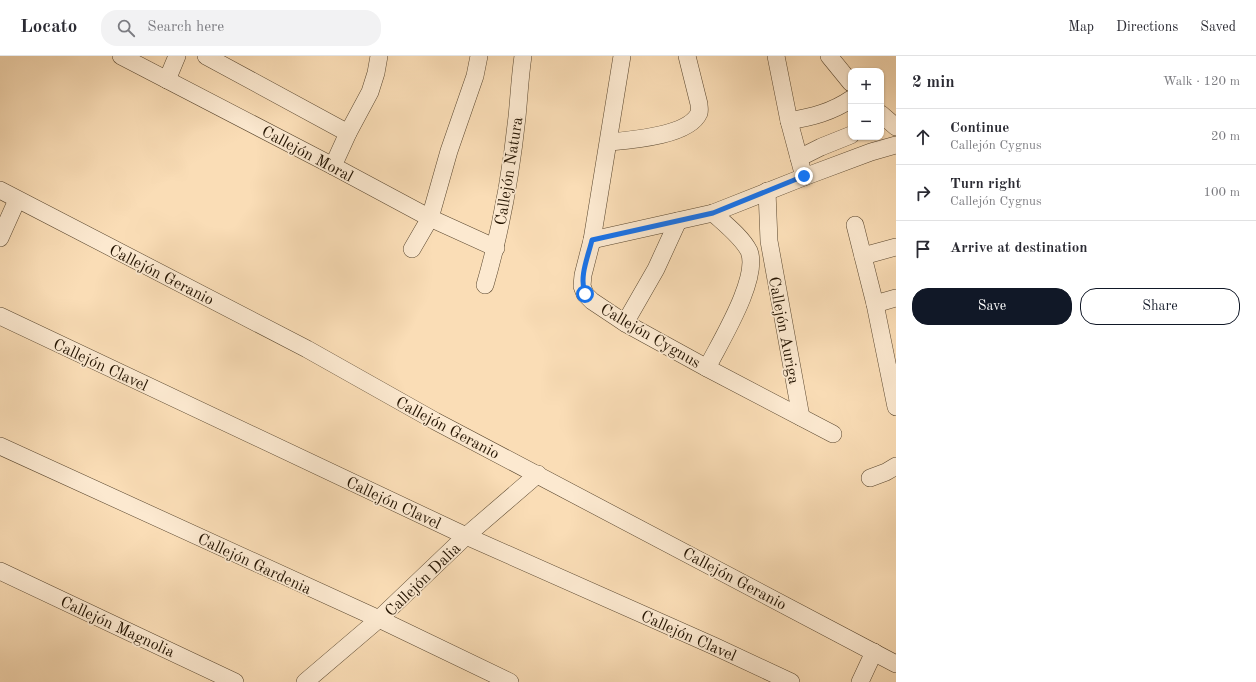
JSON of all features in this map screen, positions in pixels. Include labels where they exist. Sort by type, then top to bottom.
[{"type":"street","name":"Callejón Moral","points":[[121,56],[334,166],[430,218],[496,248]]},
{"type":"street","points":[[167,80],[177,56]]},
{"type":"street","points":[[206,56],[348,133]]},
{"type":"street","points":[[334,166],[348,133],[370,92],[376,73],[379,56]]},
{"type":"street","points":[[412,249],[430,218],[449,151],[475,76],[479,56]]},
{"type":"street","name":"Callejón Natura","points":[[485,285],[496,248],[506,198],[524,56]]},
{"type":"street","points":[[622,56],[592,240],[713,213],[804,176],[896,144]]},
{"type":"street","points":[[608,142],[657,136],[678,130],[689,124],[695,118],[699,112],[699,104],[687,56]]},
{"type":"street","points":[[776,56],[804,176]]},
{"type":"street","points":[[829,56],[848,79]]},
{"type":"street","points":[[790,121],[810,118],[829,111],[848,100]]},
{"type":"street","points":[[799,158],[848,136]]},
{"type":"street","name":"Callejón Geranio","points":[[0,190],[307,349],[435,421],[896,664]]},
{"type":"street","name":"Callejón Auriga","points":[[767,191],[769,241],[801,417]]},
{"type":"street","points":[[0,238],[17,200]]},
{"type":"street","name":"Callejón Cygnus","points":[[707,368],[740,304],[748,284],[751,266],[749,251],[726,224],[713,213]]},
{"type":"street","points":[[625,323],[656,269],[678,221]]},
{"type":"street","points":[[855,225],[875,304],[895,400]]},
{"type":"street","name":"Callejón Cygnus","points":[[592,240],[583,275],[582,286],[585,294],[592,301],[625,323],[707,368],[755,392]]},
{"type":"street","points":[[863,256],[896,247]]},
{"type":"street","points":[[875,304],[896,298]]},
{"type":"street","name":"Callejón Clavel","points":[[0,316],[466,536],[714,646],[791,682]]},
{"type":"street","name":"Callejón Auriga","points":[[755,392],[801,417]]},
{"type":"street","points":[[801,417],[833,434]]},
{"type":"street","name":"Callejón Gardenia","points":[[0,446],[379,619],[510,682]]},
{"type":"street","points":[[870,478],[886,472],[896,466]]},
{"type":"street","name":"Callejón Dalia","points":[[305,682],[379,619],[466,536],[538,474]]},
{"type":"street","name":"Callejón Magnolia","points":[[0,571],[235,682]]},
{"type":"street","points":[[860,682],[874,652]]},
{"type":"route","points":[[585,294],[582,286],[583,275],[592,240],[713,213],[804,176]]}]
